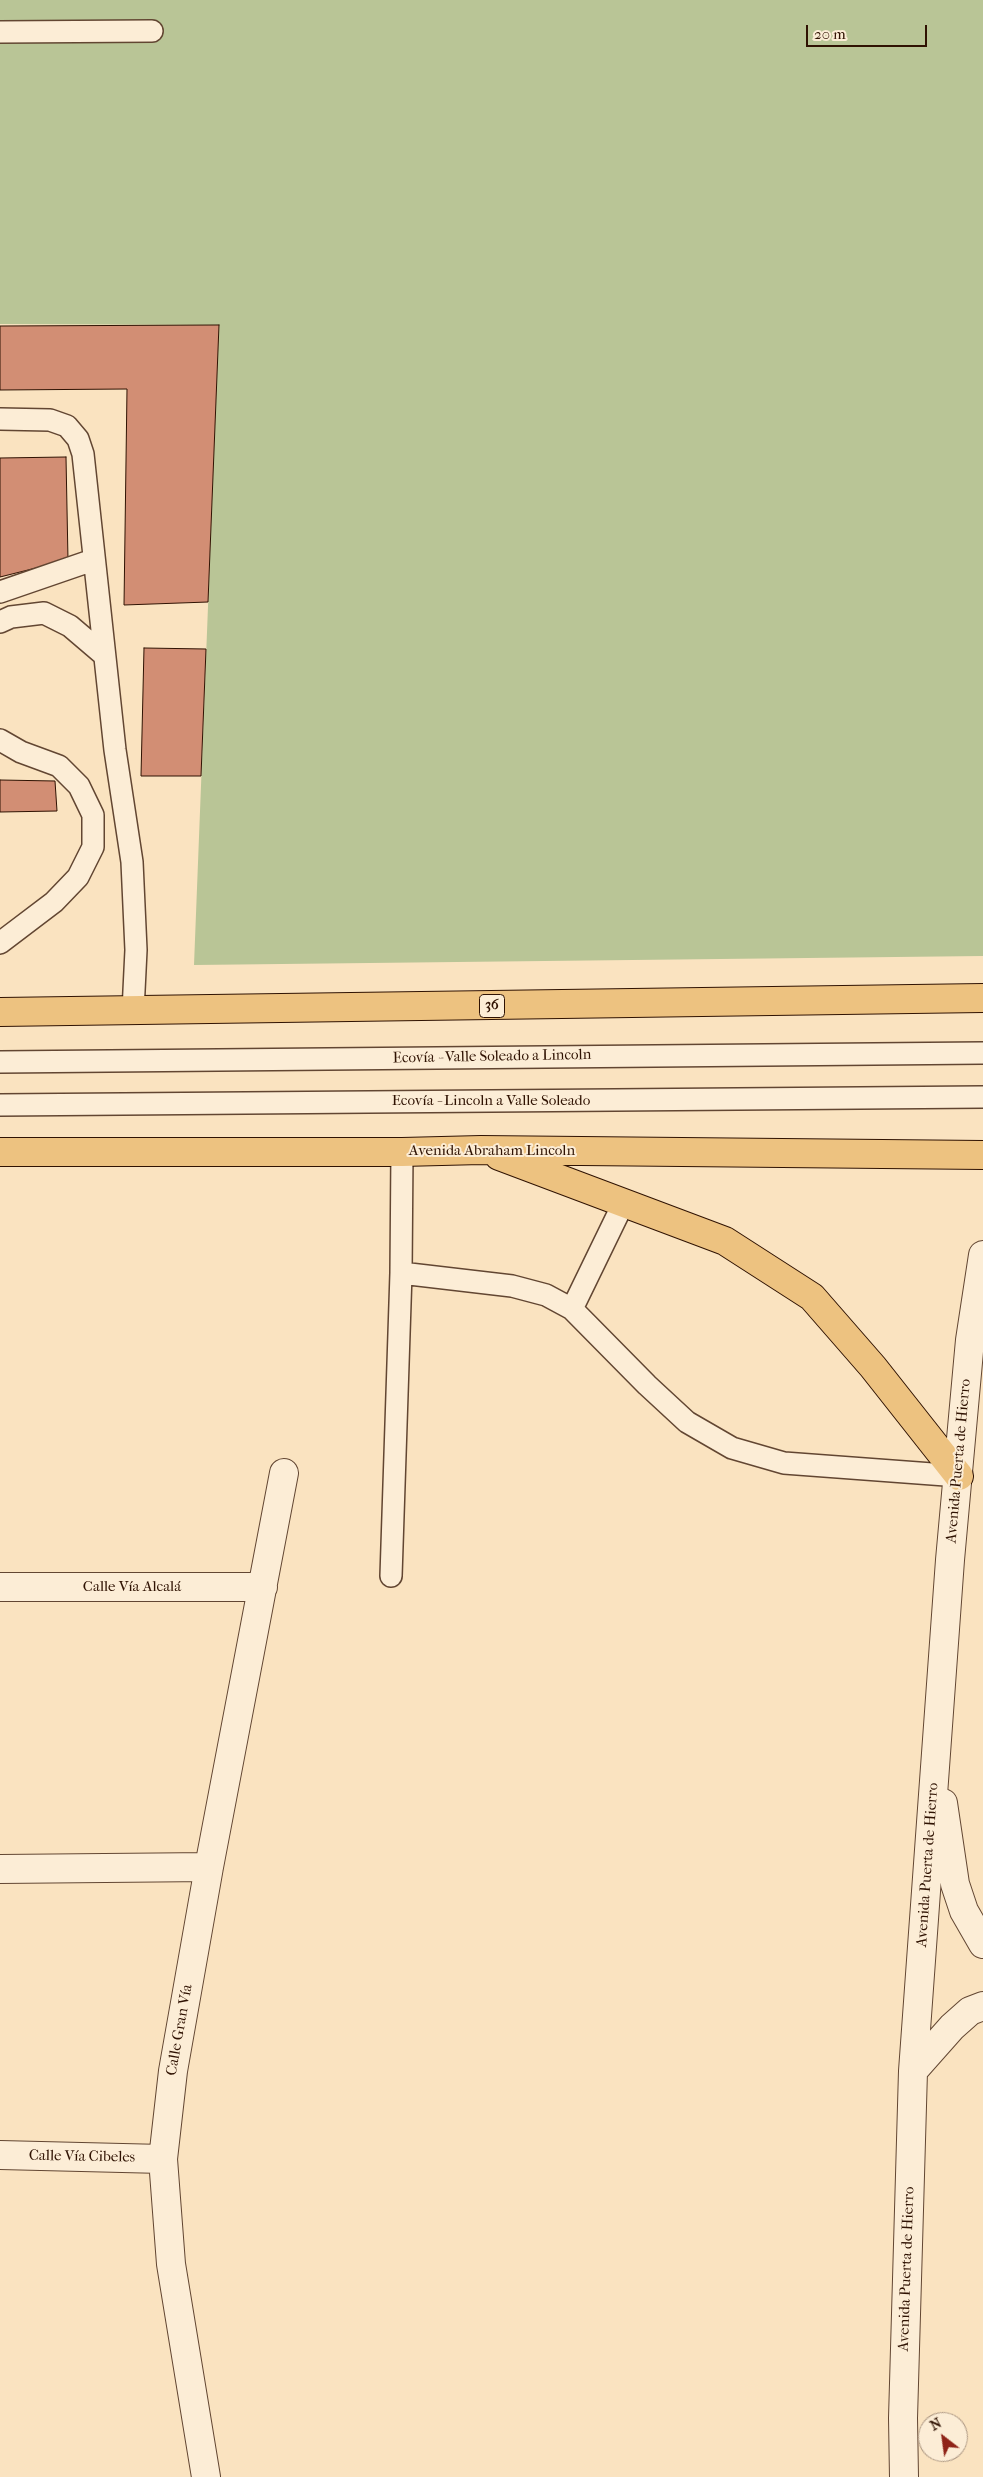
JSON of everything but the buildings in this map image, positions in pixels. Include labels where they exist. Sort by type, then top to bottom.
[{"type":"main road","name":"36","points":[[0,1012],[983,998]]},
{"type":"main road","name":"Avenida Abraham Lincoln","points":[[0,1152],[402,1152],[481,1150],[983,1155]]},
{"type":"main road","points":[[481,1150],[725,1241],[812,1297],[873,1367],[959,1476]]},
{"type":"street","name":"Avenida Puerta de Hierro","points":[[904,2477],[903,2418],[913,2071],[950,1560],[976,1339],[983,1255]]},
{"type":"street","name":"Calle Gran Vía","points":[[206,2477],[171,2264],[163,2159],[173,2071],[209,1867],[284,1473]]},
{"type":"street","name":"Calle Vía Alcalá","points":[[0,1587],[263,1587]]},
{"type":"street","points":[[936,1750],[955,1884],[964,1911],[983,1944]]},
{"type":"street","points":[[0,1869],[209,1867]]},
{"type":"street","points":[[913,2071],[952,2026],[970,2011],[983,2006]]},
{"type":"street","name":"Calle Vía Cibeles","points":[[0,2155],[163,2159]]},
{"type":"lane","points":[[0,32],[152,31]]},
{"type":"lane","points":[[0,419],[50,420],[67,426],[78,439],[83,454],[115,750],[132,862],[136,950],[133,1011]]},
{"type":"lane","points":[[0,592],[93,560]]},
{"type":"lane","points":[[0,622],[11,617],[44,613],[70,626],[104,655]]},
{"type":"lane","points":[[0,740],[21,752],[59,766],[79,786],[93,815],[93,847],[78,877],[54,902],[0,943]]},
{"type":"lane","name":"Ecovía - Valle Soleado a Lincoln","points":[[0,1062],[983,1052]]},
{"type":"lane","name":"Ecovía - Lincoln a Valle Soleado","points":[[0,1105],[983,1097]]},
{"type":"lane","points":[[391,1576],[402,1273],[402,1152]]},
{"type":"lane","points":[[572,1309],[623,1204]]},
{"type":"lane","points":[[402,1273],[512,1286],[546,1295],[572,1309],[646,1384],[687,1422],[732,1448],[784,1463],[959,1476]]},
{"type":"green space","points":[[0,0],[983,0],[983,956],[194,965],[219,325],[0,324]]}]
